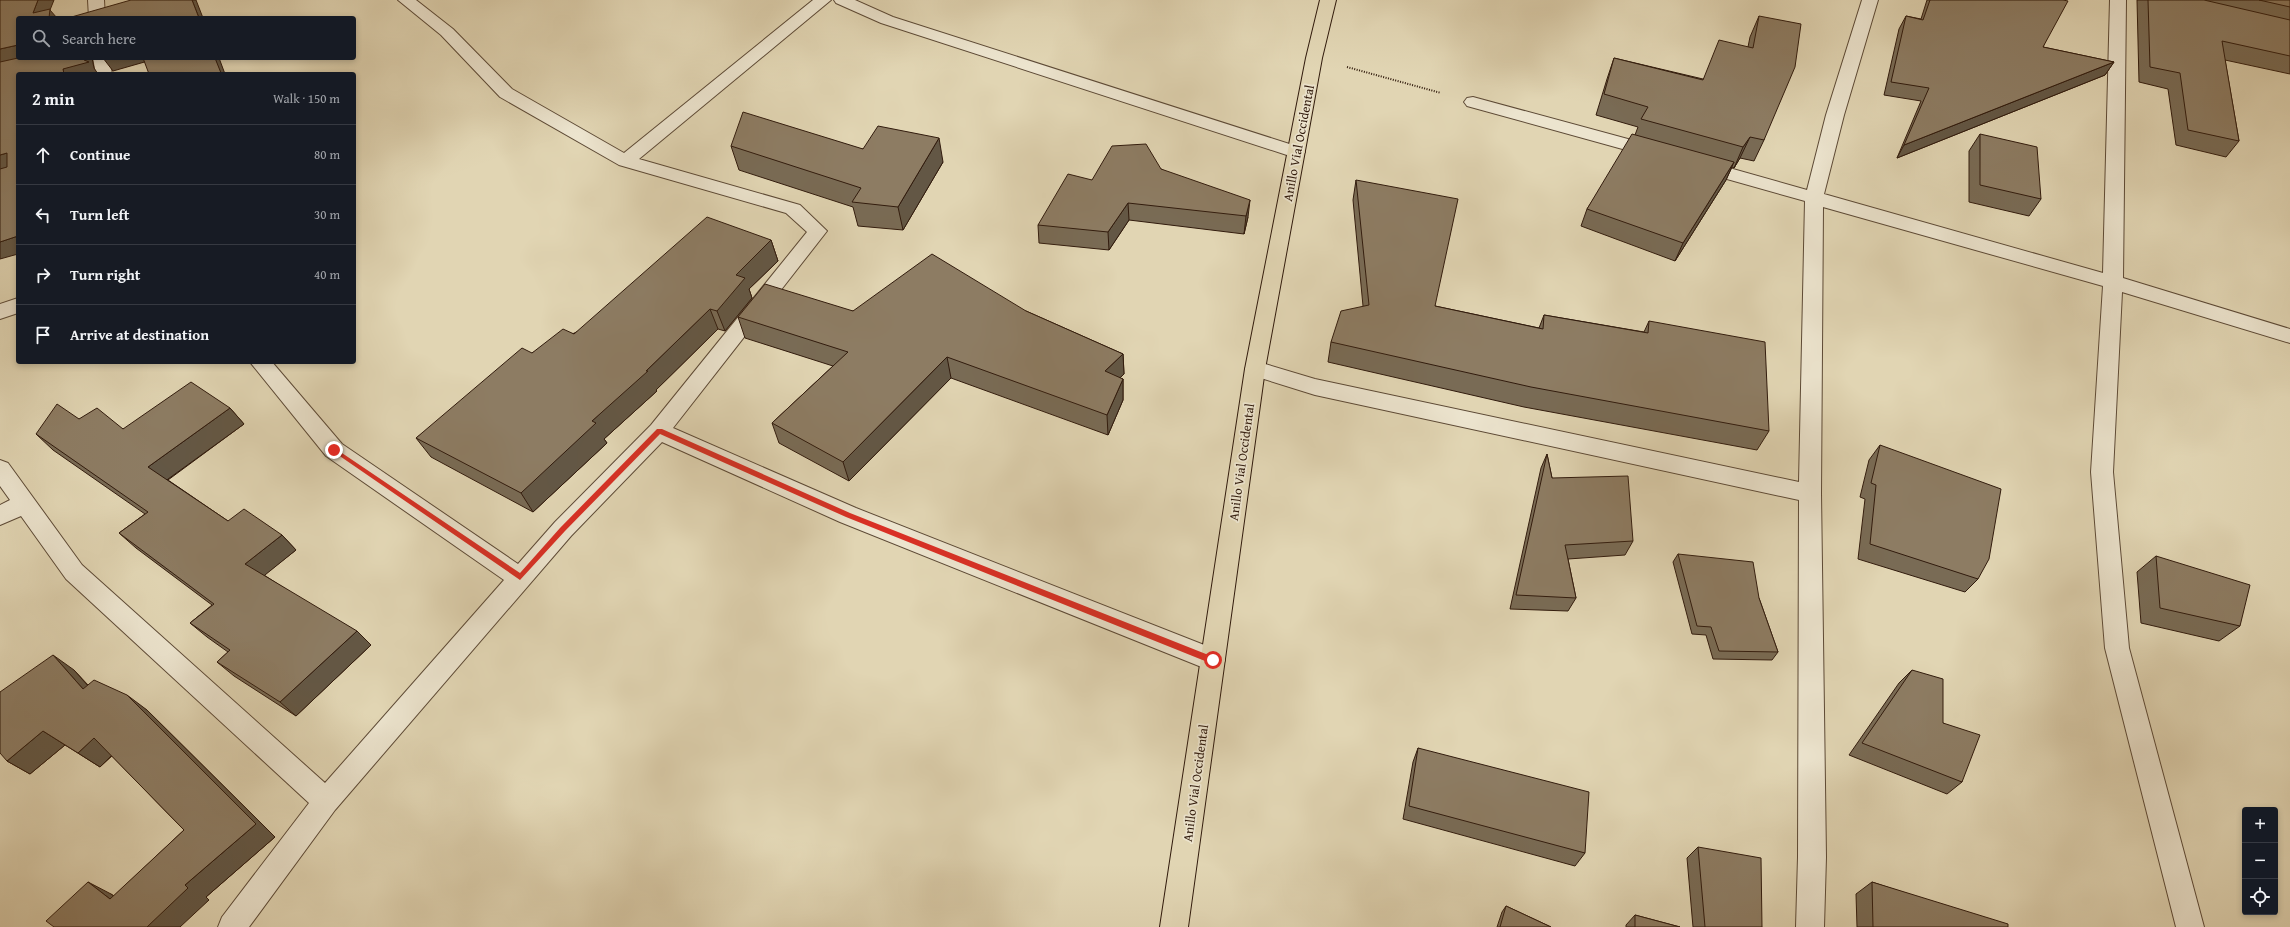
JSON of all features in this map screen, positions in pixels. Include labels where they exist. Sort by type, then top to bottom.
[{"type":"highway","name":"Anillo Vial Occidental","points":[[1174,927],[1255,370],[1314,58],[1328,0]]},
{"type":"street","points":[[96,0],[97,16]]},
{"type":"street","points":[[232,927],[326,801],[563,530],[659,431],[818,231],[793,209],[625,161],[506,93],[448,32],[406,0]]},
{"type":"street","points":[[625,161],[823,0]]},
{"type":"street","points":[[1810,927],[1812,857],[1810,493],[1814,197],[1835,115],[1870,0]]},
{"type":"street","points":[[2118,0],[2113,282],[2102,472],[2118,648],[2190,927]]},
{"type":"street","points":[[848,1],[887,20],[1296,152]]},
{"type":"street","points":[[101,60],[104,72]]},
{"type":"street","points":[[1473,102],[2113,282],[2290,336]]},
{"type":"street","points":[[0,312],[16,306]]},
{"type":"street","points":[[262,364],[334,450],[520,578]]},
{"type":"street","points":[[1255,370],[1315,387],[1810,493]]},
{"type":"street","points":[[659,431],[848,515],[1213,660]]},
{"type":"street","points":[[0,469],[74,572],[326,801]]},
{"type":"street","points":[[0,516],[24,503]]},
{"type":"path","points":[[1314,58],[1473,102]]},
{"type":"building","points":[[0,0],[38,0],[33,13],[50,9],[49,16],[16,16],[16,45],[0,49]]},
{"type":"building","points":[[131,0],[192,0],[198,16],[75,16]]},
{"type":"building","points":[[1930,0],[2068,1],[2043,47],[2114,62],[1904,145],[1929,88],[1891,82],[1906,16],[1923,20]]},
{"type":"building","points":[[2148,0],[2204,0],[2290,20],[2290,56],[2222,41],[2239,141],[2188,130],[2180,73],[2150,67]]},
{"type":"building","points":[[2259,0],[2290,0],[2290,7]]},
{"type":"building","points":[[1759,16],[1801,24],[1795,67],[1764,140],[1750,137],[1743,147],[1641,119],[1648,107],[1604,94],[1614,58],[1703,80],[1719,40],[1753,48]]},
{"type":"building","points":[[16,58],[16,60],[84,60],[89,62],[63,69],[64,72],[16,72],[16,237],[0,242],[0,169],[7,167],[7,153],[0,155],[0,62]]},
{"type":"building","points":[[144,60],[216,60],[221,72],[148,72]]},
{"type":"building","points":[[743,112],[863,149],[878,126],[939,138],[898,207],[852,202],[861,188],[731,146]]},
{"type":"building","points":[[1632,134],[1734,162],[1683,243],[1587,209]]},
{"type":"building","points":[[1980,134],[2037,147],[2041,199],[1980,185]]},
{"type":"building","points":[[1146,144],[1161,169],[1250,200],[1246,216],[1128,203],[1108,232],[1038,225],[1068,174],[1092,180],[1112,146]]},
{"type":"building","points":[[1356,180],[1458,199],[1435,306],[1543,329],[1544,315],[1648,333],[1649,321],[1765,342],[1769,431],[1531,387],[1331,342],[1341,311],[1369,305]]},
{"type":"building","points":[[707,217],[771,240],[736,275],[745,278],[717,311],[710,309],[646,371],[648,371],[592,421],[596,423],[521,493],[416,438],[522,348],[532,353],[563,329],[574,334]]},
{"type":"building","points":[[932,254],[1026,311],[1123,354],[1105,371],[1123,379],[1107,415],[947,357],[843,462],[772,423],[848,352],[738,317],[765,284],[853,311]]},
{"type":"building","points":[[191,382],[230,408],[148,467],[228,521],[244,509],[282,535],[245,564],[357,631],[280,702],[217,662],[230,650],[190,623],[214,604],[119,533],[148,512],[36,434],[57,404],[79,419],[97,408],[123,429]]},
{"type":"building","points":[[1880,445],[2001,489],[1989,559],[1978,579],[1870,544],[1876,485],[1871,483]]},
{"type":"building","points":[[1547,454],[1552,478],[1628,476],[1633,541],[1565,545],[1576,598],[1516,595]]},
{"type":"building","points":[[1678,554],[1753,562],[1759,598],[1778,652],[1719,651],[1711,627],[1697,626]]},
{"type":"building","points":[[2156,556],[2250,585],[2240,626],[2160,608]]},
{"type":"building","points":[[53,655],[83,689],[94,680],[127,695],[256,824],[185,885],[188,888],[147,927],[54,927],[46,921],[88,882],[110,899],[184,830],[94,738],[78,753],[43,731],[7,761],[0,753],[0,692]]},
{"type":"building","points":[[1912,670],[1943,679],[1943,723],[1980,735],[1962,782],[1862,743]]},
{"type":"building","points":[[1418,748],[1589,792],[1585,853],[1409,806]]},
{"type":"building","points":[[1698,847],[1761,858],[1762,927],[1705,927]]},
{"type":"building","points":[[1872,882],[2008,924],[2008,927],[1873,927]]},
{"type":"building","points":[[1506,906],[1551,927],[1500,927]]},
{"type":"building","points":[[1635,915],[1680,927],[1635,927]]},
{"type":"route","points":[[334,450],[520,578],[563,530],[659,431],[848,515],[1213,660]]}]
